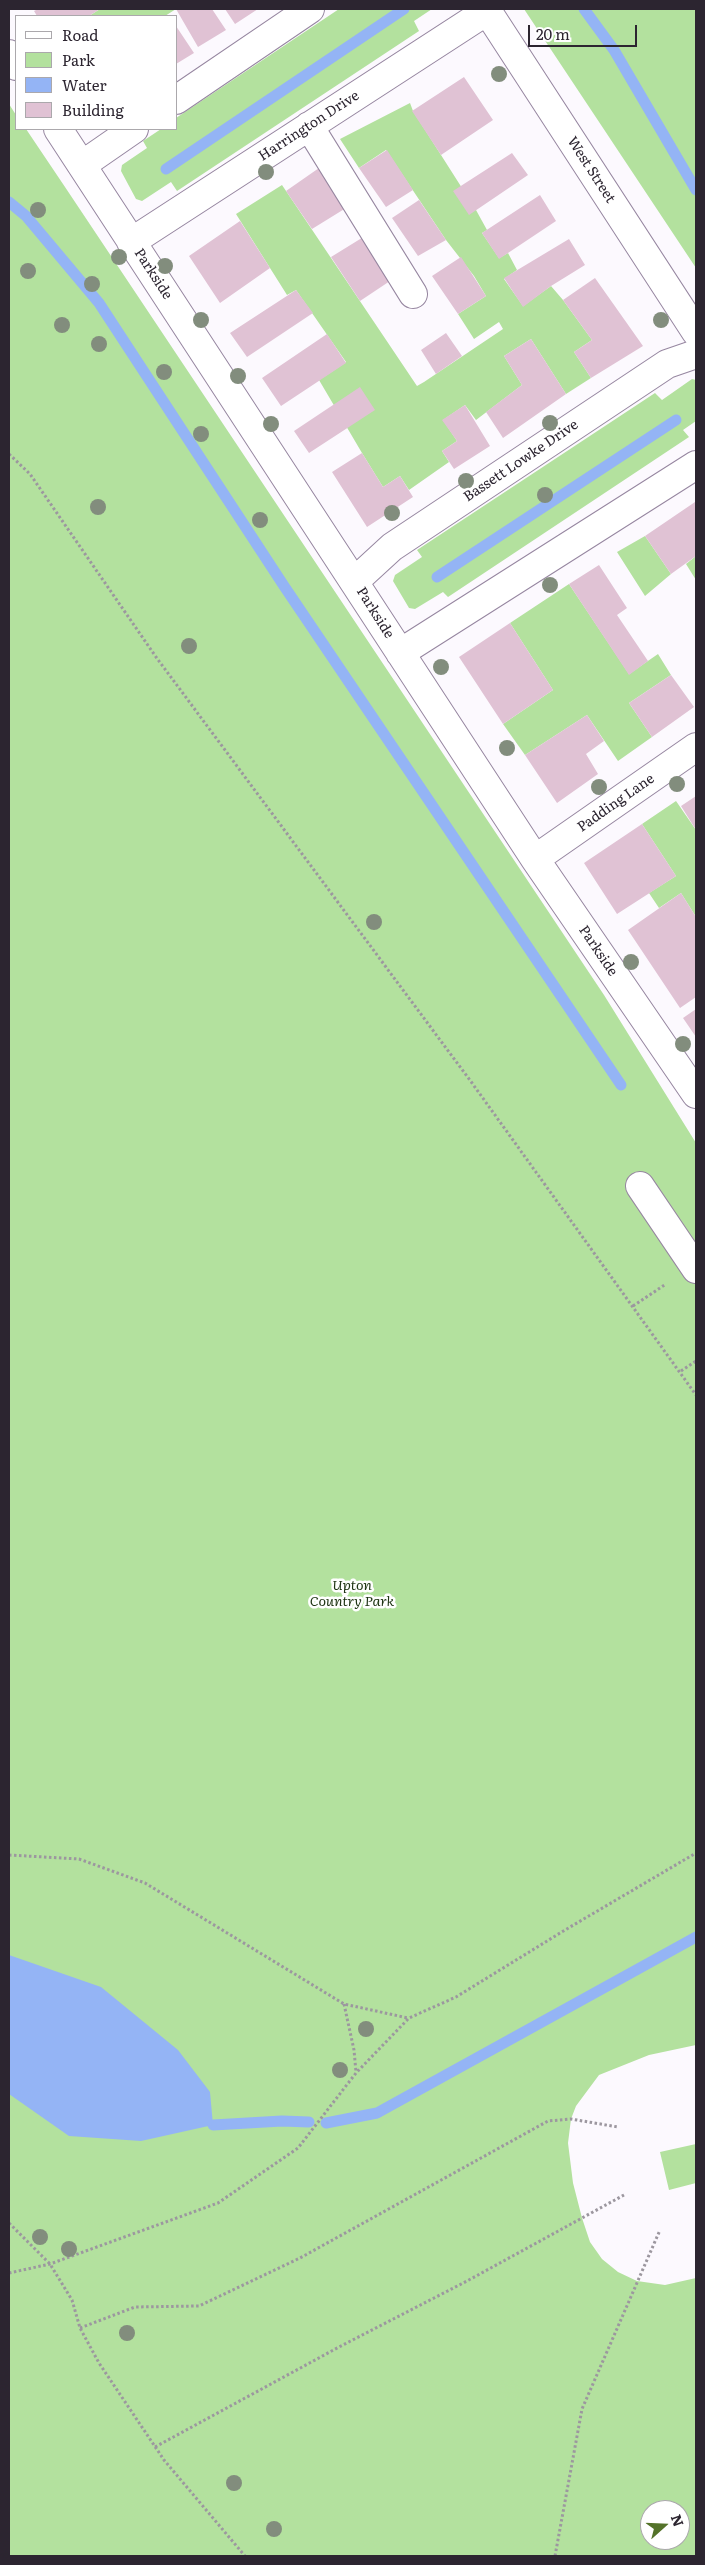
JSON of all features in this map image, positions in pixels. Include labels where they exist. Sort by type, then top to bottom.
[{"type":"street","points":[[178,99],[310,9]]},
{"type":"street","name":"Harrington Drive","points":[[131,242],[487,10]]},
{"type":"street","name":"West Street","points":[[487,10],[696,332]]},
{"type":"street","points":[[309,126],[413,294]]},
{"type":"street","name":"Parkside","points":[[59,130],[535,859],[696,1094]]},
{"type":"street","points":[[82,165],[133,130]]},
{"type":"street","name":"Bassett Lowke Drive","points":[[354,581],[392,547],[667,364],[696,354]]},
{"type":"street","points":[[400,653],[696,465]]},
{"type":"street","name":"Padding Lane","points":[[535,859],[696,747]]},
{"type":"street","points":[[640,1186],[695,1267]]},
{"type":"path","points":[[9,454],[30,474],[156,656],[472,1084],[681,1371],[696,1395]]},
{"type":"path","points":[[633,1306],[695,1267]]},
{"type":"path","points":[[681,1371],[696,1361]]},
{"type":"path","points":[[9,2273],[50,2264],[218,2203],[298,2148],[356,2073],[408,2018],[456,1997],[565,1930],[696,1854]]},
{"type":"path","points":[[9,1855],[79,1859],[145,1883],[344,2004],[408,2018]]},
{"type":"path","points":[[344,2004],[354,2050],[356,2073]]},
{"type":"path","points":[[80,2328],[135,2307],[199,2306],[300,2258],[548,2121],[571,2119],[618,2127]]},
{"type":"path","points":[[155,2447],[624,2195]]},
{"type":"path","points":[[9,2223],[50,2264],[72,2300],[80,2328],[99,2363],[155,2447],[245,2556]]},
{"type":"path","points":[[555,2556],[582,2409],[660,2230]]},
{"type":"green space","points":[[100,9],[176,9],[167,15],[91,15]]},
{"type":"green space","points":[[339,9],[432,9],[414,21],[419,31],[177,191],[171,182],[142,201],[136,199],[121,171],[122,165],[147,148],[143,141],[160,130],[178,130],[178,117]]},
{"type":"green space","points":[[524,9],[696,9],[696,268]]},
{"type":"green space","points":[[410,103],[413,111],[476,210],[487,230],[482,233],[499,258],[508,253],[517,270],[504,279],[523,306],[551,286],[592,340],[574,352],[591,378],[566,394],[531,339],[504,356],[522,385],[476,420],[465,405],[443,420],[457,441],[442,451],[449,462],[409,490],[400,476],[383,487],[319,380],[346,362],[296,290],[287,295],[236,214],[282,185],[417,386],[424,382],[503,329],[499,322],[474,339],[458,314],[486,296],[474,276],[446,240],[386,150],[359,168],[340,139]]},
{"type":"green space","name":"Upton Country Park","points":[[9,104],[15,113],[15,130],[27,130],[63,184],[604,995],[696,1143],[696,2045],[649,2055],[599,2075],[576,2106],[571,2119],[568,2143],[573,2183],[582,2218],[590,2242],[602,2259],[618,2272],[637,2281],[665,2285],[696,2278],[696,2556],[9,2556]]},
{"type":"green space","points":[[692,379],[696,380],[696,421],[683,430],[689,437],[448,597],[443,592],[415,609],[409,608],[393,581],[395,575],[422,557],[417,550],[655,393],[662,400]]},
{"type":"green space","points":[[645,536],[671,574],[645,596],[617,552]]},
{"type":"green space","points":[[696,556],[696,580],[686,564]]},
{"type":"green space","points":[[569,584],[629,674],[658,654],[671,675],[629,703],[652,737],[618,761],[587,715],[525,755],[503,724],[553,690],[510,623]]},
{"type":"green space","points":[[676,801],[696,830],[696,917],[681,893],[659,908],[649,893],[676,876],[642,824]]},
{"type":"green space","points":[[696,2144],[696,2183],[669,2190],[660,2152]]},
{"type":"water","points":[[9,1955],[101,1987],[178,2050],[210,2092],[213,2125],[141,2141],[69,2136],[9,2094]]},
{"type":"building","points":[[38,9],[100,9],[91,15],[36,15],[34,11]]},
{"type":"building","points":[[176,9],[212,9],[226,30],[198,47]]},
{"type":"building","points":[[225,9],[258,9],[235,24]]},
{"type":"building","points":[[178,29],[194,53],[178,63]]},
{"type":"building","points":[[464,77],[493,120],[441,155],[412,111]]},
{"type":"building","points":[[387,150],[413,190],[386,207],[359,168]]},
{"type":"building","points":[[512,153],[528,175],[469,215],[453,191]]},
{"type":"building","points":[[319,168],[346,208],[312,229],[286,191]]},
{"type":"building","points":[[540,195],[556,221],[499,259],[482,233]]},
{"type":"building","points":[[419,200],[446,240],[418,256],[392,218]]},
{"type":"building","points":[[240,221],[270,268],[220,303],[189,256]]},
{"type":"building","points":[[365,236],[393,279],[360,301],[331,257]]},
{"type":"building","points":[[569,239],[585,265],[551,286],[523,307],[504,278]]},
{"type":"building","points":[[461,257],[486,296],[458,314],[432,276]]},
{"type":"building","points":[[595,278],[643,346],[591,378],[574,352],[592,340],[563,300]]},
{"type":"building","points":[[296,290],[313,313],[247,357],[230,333]]},
{"type":"building","points":[[446,333],[462,356],[436,374],[421,350]]},
{"type":"building","points":[[327,334],[346,363],[281,406],[262,378]]},
{"type":"building","points":[[531,339],[566,394],[503,438],[486,412],[522,385],[504,356]]},
{"type":"building","points":[[360,387],[375,410],[309,453],[294,431]]},
{"type":"building","points":[[465,405],[490,446],[454,469],[442,451],[457,441],[442,420]]},
{"type":"building","points":[[362,453],[383,487],[400,476],[413,497],[367,527],[332,472]]},
{"type":"building","points":[[695,502],[696,556],[671,574],[645,536]]},
{"type":"building","points":[[599,565],[627,608],[617,615],[648,661],[629,675],[569,584]]},
{"type":"building","points":[[510,623],[553,690],[503,724],[459,657]]},
{"type":"building","points":[[671,675],[694,707],[652,737],[629,703]]},
{"type":"building","points":[[587,715],[604,741],[586,754],[598,774],[557,803],[525,755]]},
{"type":"building","points":[[696,796],[696,830],[681,806]]},
{"type":"building","points":[[642,824],[676,876],[617,914],[584,863]]},
{"type":"building","points":[[681,893],[696,917],[696,997],[680,1008],[628,930]]},
{"type":"building","points":[[696,1009],[696,1037],[683,1018]]},
{"type":"waterway","points":[[166,169],[404,9]]},
{"type":"waterway","points":[[584,9],[614,50],[696,190]]},
{"type":"waterway","points":[[9,202],[26,216],[99,303],[284,586],[621,1085]]},
{"type":"waterway","points":[[437,577],[676,420]]},
{"type":"waterway","points":[[326,2123],[377,2113],[696,1937]]},
{"type":"waterway","points":[[213,2125],[282,2121],[309,2122]]}]
